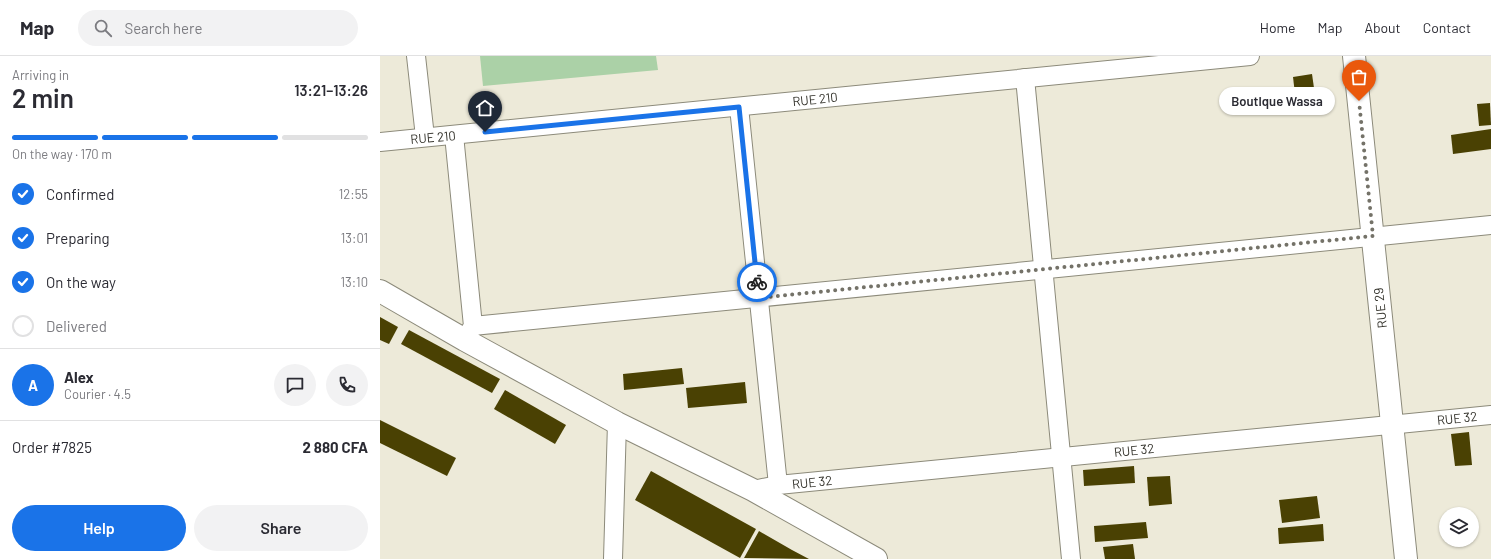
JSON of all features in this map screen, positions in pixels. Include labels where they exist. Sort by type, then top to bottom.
[{"type":"main road","name":"RUE 29","points":[[1354,56],[1406,559]]},
{"type":"main road","points":[[380,291],[469,333],[618,422],[753,490],[876,559]]},
{"type":"street","points":[[416,56],[425,137]]},
{"type":"street","name":"RUE 210","points":[[380,142],[1250,56]]},
{"type":"street","points":[[1025,78],[1071,559]]},
{"type":"street","points":[[739,107],[778,485]]},
{"type":"street","points":[[454,135],[469,333],[758,298],[1491,225]]},
{"type":"street","name":"RUE 32","points":[[753,490],[778,485],[1491,415]]},
{"type":"street","points":[[613,559],[618,422]]},
{"type":"green space","points":[[480,56],[656,56],[658,70],[483,86]]},
{"type":"building","points":[[1312,74],[1317,109],[1297,111],[1293,77]]},
{"type":"building","points":[[1490,103],[1491,125],[1479,126],[1477,104]]},
{"type":"building","points":[[1491,129],[1491,149],[1453,154],[1451,135]]},
{"type":"building","points":[[380,317],[398,327],[389,344],[380,340]]},
{"type":"building","points":[[409,330],[500,379],[492,393],[401,344]]},
{"type":"building","points":[[682,368],[684,384],[624,390],[623,374]]},
{"type":"building","points":[[745,382],[747,403],[688,408],[686,388]]},
{"type":"building","points":[[505,390],[566,425],[555,444],[494,409]]},
{"type":"building","points":[[380,420],[456,458],[447,476],[380,443]]},
{"type":"building","points":[[1469,432],[1472,465],[1455,466],[1451,434]]},
{"type":"building","points":[[1134,466],[1135,483],[1084,486],[1083,470]]},
{"type":"building","points":[[651,471],[756,529],[740,558],[635,500]]},
{"type":"building","points":[[1170,476],[1172,504],[1149,506],[1147,477]]},
{"type":"building","points":[[1317,496],[1320,518],[1282,523],[1279,500]]},
{"type":"building","points":[[1146,522],[1148,538],[1095,542],[1094,526]]},
{"type":"building","points":[[1323,524],[1324,541],[1279,544],[1278,528]]},
{"type":"building","points":[[759,531],[792,550],[809,559],[744,558]]},
{"type":"building","points":[[1133,544],[1135,559],[1105,559],[1103,547]]},
{"type":"way so far","points":[[757,282],[758,298],[1373,236],[1359,101]]},
{"type":"place","name":"Boutique Wassa","points":[[1359,101]]},
{"type":"route","points":[[485,132],[739,107],[757,282]]}]
